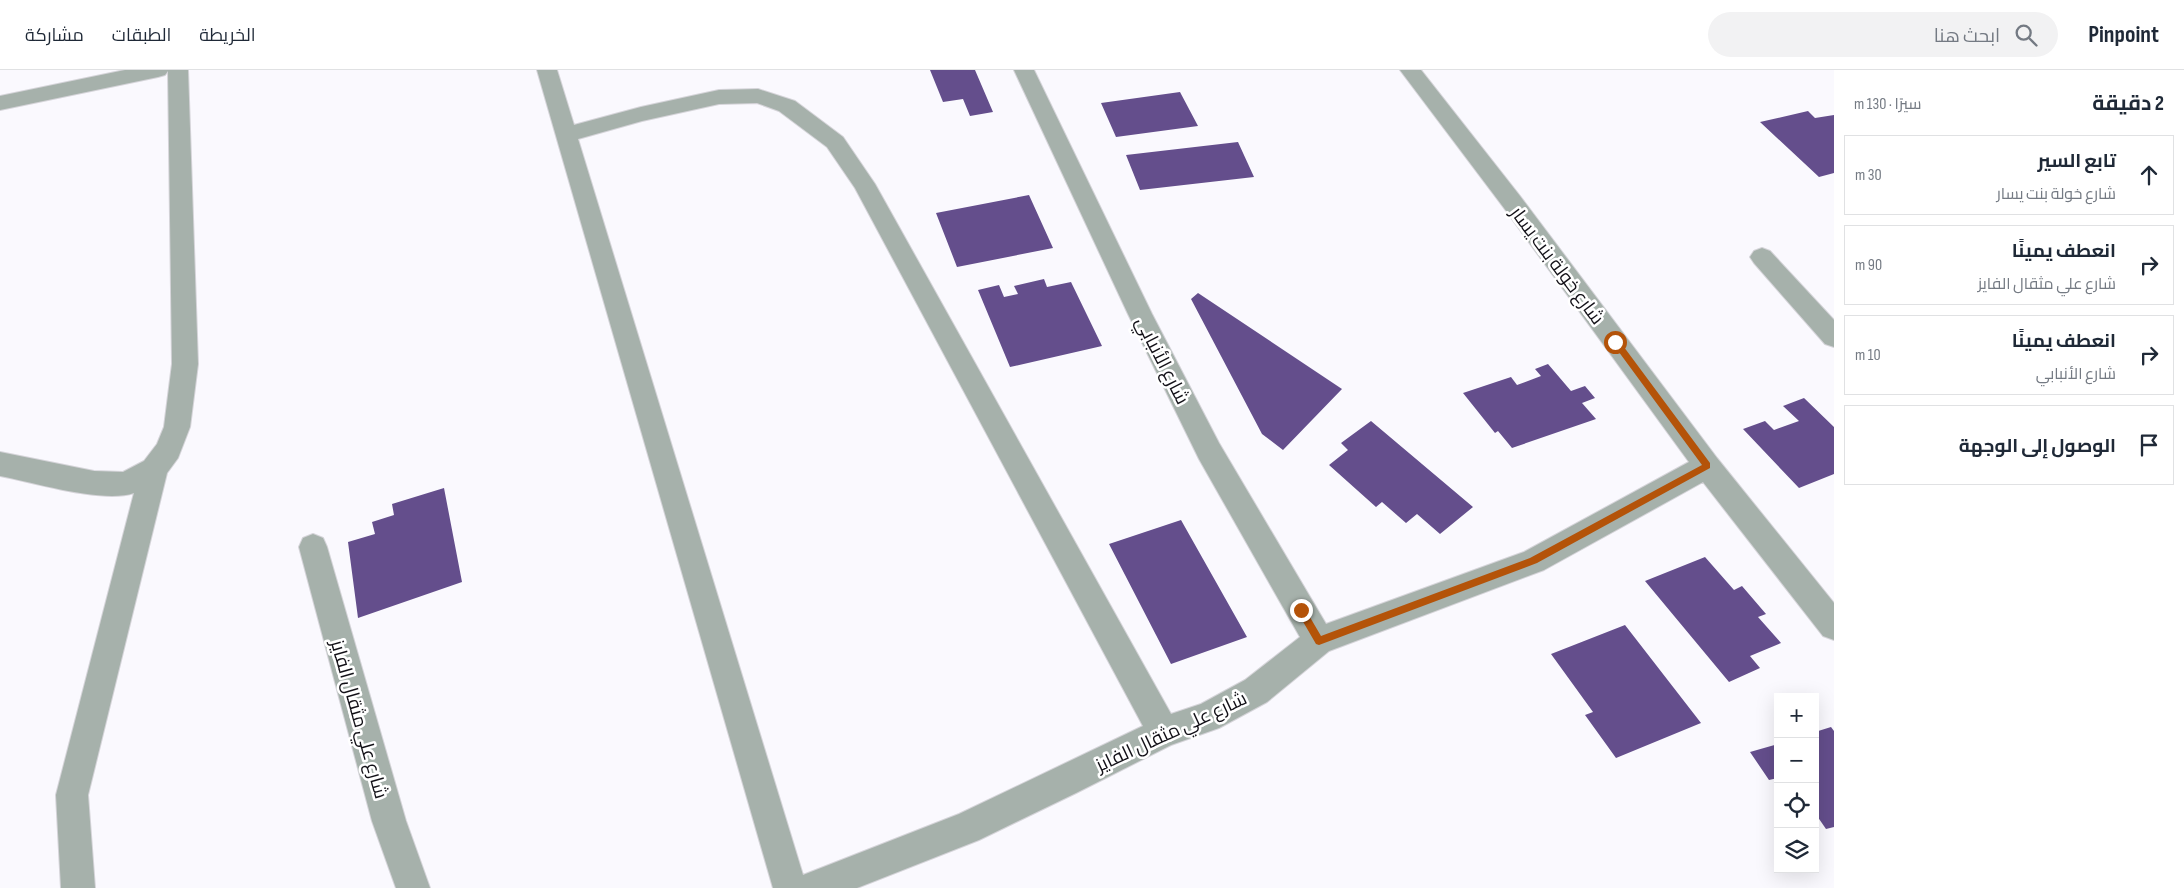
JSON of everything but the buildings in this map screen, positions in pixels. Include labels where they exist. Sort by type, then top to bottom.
[{"type":"street","points":[[0,103],[158,70]]},
{"type":"street","points":[[78,888],[72,795],[154,469],[168,450],[177,427],[185,364],[178,70]]},
{"type":"street","points":[[547,70],[790,888]]},
{"type":"street","name":"شارع الأنبابي","points":[[1024,70],[1140,314],[1210,451],[1319,641]]},
{"type":"street","name":"شارع خولة بنت يسار","points":[[1410,70],[1512,202],[1707,466],[1834,626]]},
{"type":"street","points":[[566,135],[640,114],[719,97],[758,96],[787,106],[836,142],[864,184],[1164,732]]},
{"type":"street","points":[[1762,257],[1834,337]]},
{"type":"street","points":[[0,464],[94,482],[126,484],[154,469]]},
{"type":"street","name":"شارع علي مثقال الفايز","points":[[813,888],[967,828],[1065,782],[1164,732],[1208,717],[1256,691],[1319,641],[1534,561],[1707,466]]},
{"type":"street","name":"شارع علي مثقال الفايز","points":[[313,547],[389,821],[413,888]]},
{"type":"route","points":[[1301,610],[1319,641],[1534,561],[1707,466],[1615,342]]}]
